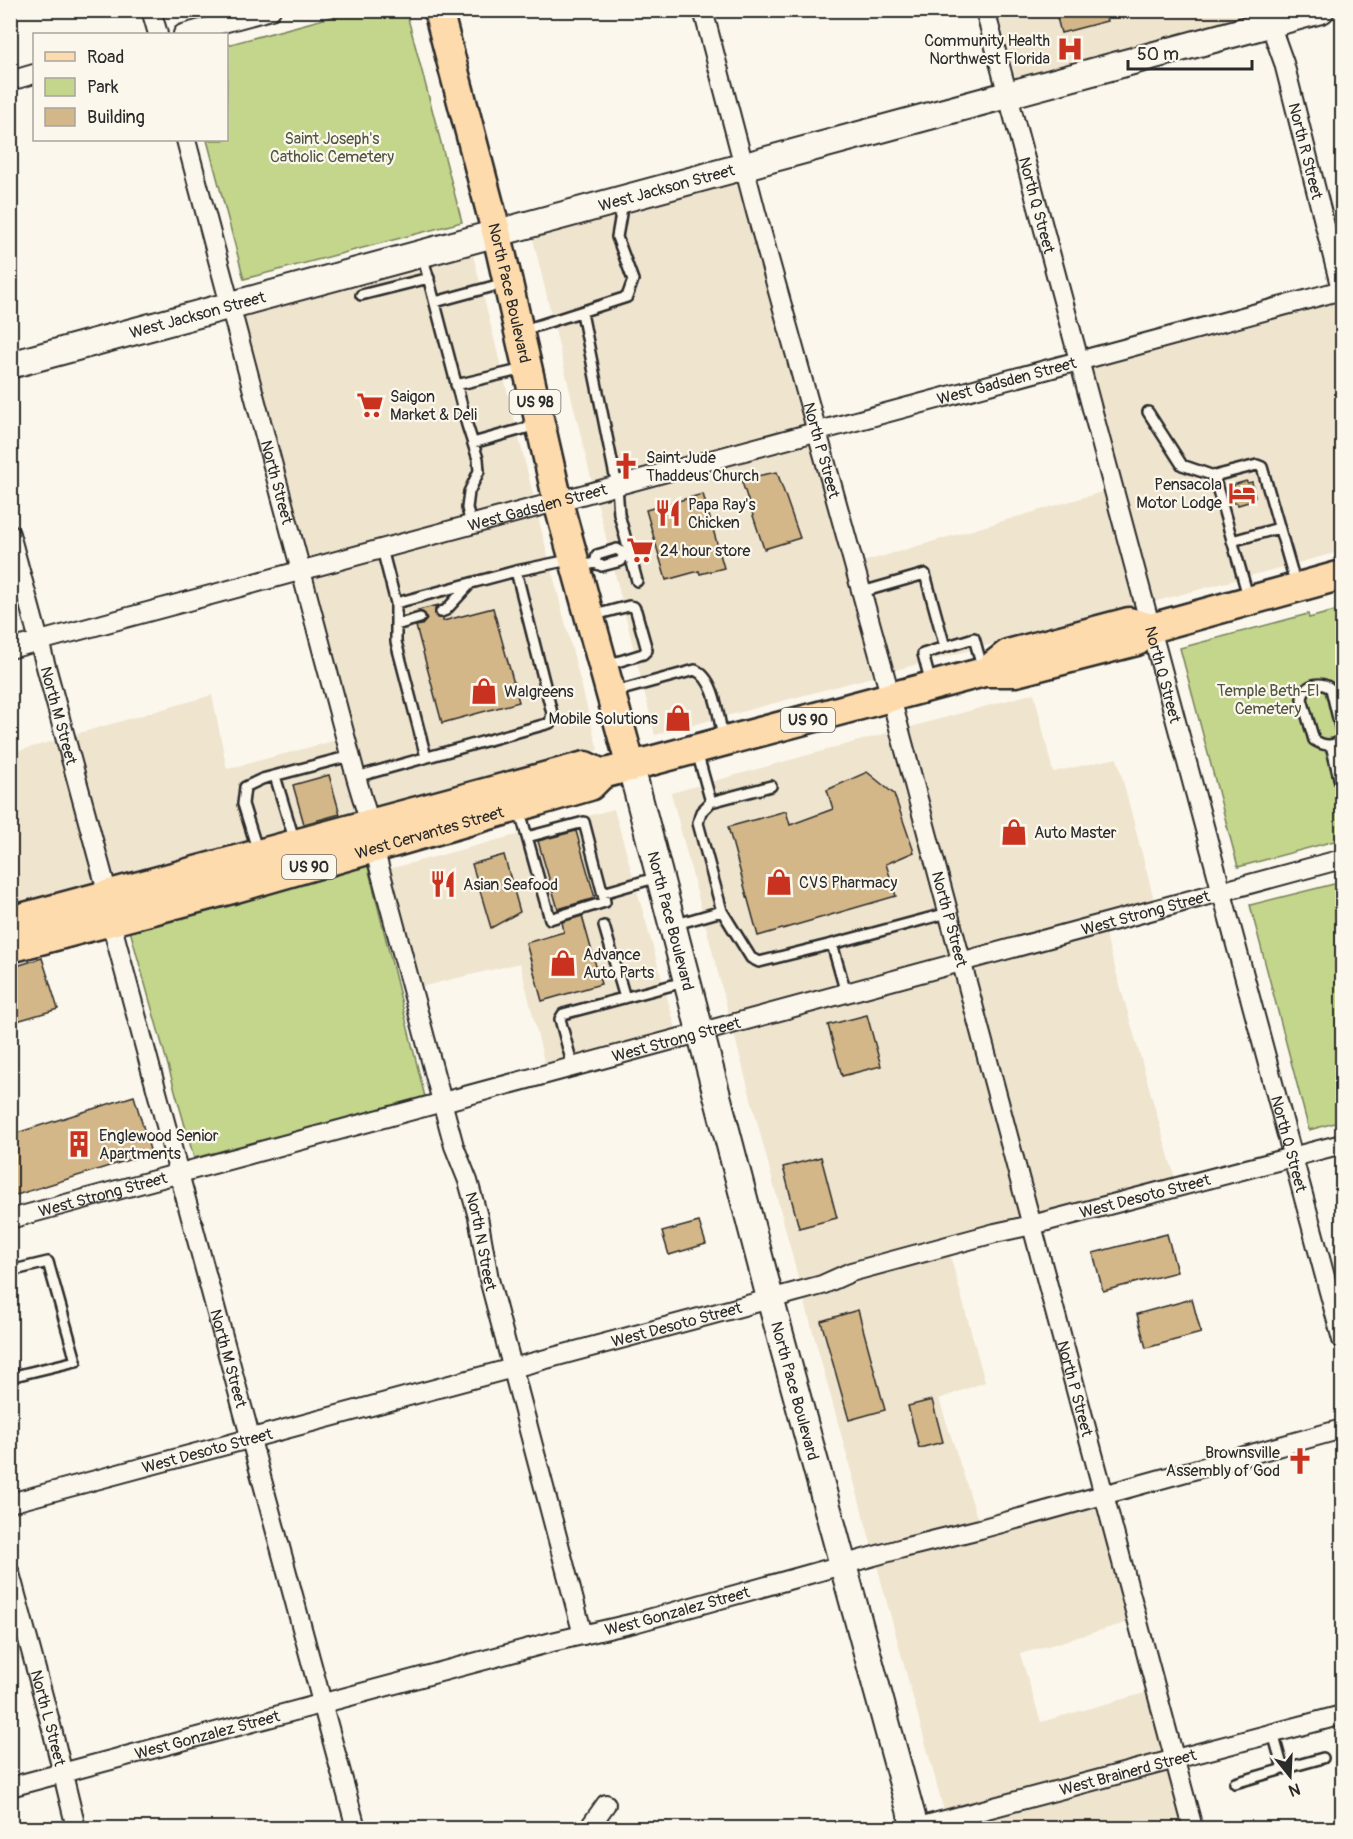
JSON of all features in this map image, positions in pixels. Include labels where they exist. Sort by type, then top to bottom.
[{"type":"main road","name":"North Pace Boulevard","points":[[438,10],[497,235],[558,502],[582,563],[589,617],[631,767]]},
{"type":"main road","name":"West Cervantes Street","points":[[10,948],[110,908],[259,854],[296,844],[372,836],[519,807],[590,786],[602,774],[984,672],[1016,672],[1137,641],[1151,628],[1342,575]]},
{"type":"main road","name":"West Cervantes Street","points":[[10,921],[110,908],[372,836],[585,766],[602,774]]},
{"type":"street","points":[[151,10],[158,33]]},
{"type":"street","points":[[187,33],[271,10]]},
{"type":"street","name":"North P Street","points":[[703,10],[744,167],[891,698],[1193,1828]]},
{"type":"street","name":"North Q Street","points":[[985,10],[1342,1340]]},
{"type":"street","name":"West Jackson Street","points":[[10,365],[230,306],[426,266],[497,235],[1008,96],[1267,17],[1321,10]]},
{"type":"street","name":"North R Street","points":[[1267,17],[1284,63],[1342,291]]},
{"type":"street","points":[[10,81],[33,74]]},
{"type":"street","name":"North Street","points":[[186,141],[372,836]]},
{"type":"street","name":"West Gadsden Street","points":[[10,649],[1342,291]]},
{"type":"street","name":"North M Street","points":[[10,534],[356,1828]]},
{"type":"street","name":"North Pace Boulevard","points":[[631,767],[770,1298],[915,1828]]},
{"type":"street","name":"North N Street","points":[[372,836],[442,1103],[478,1217],[489,1279],[583,1635]]},
{"type":"street","name":"West Strong Street","points":[[10,1219],[1342,859]]},
{"type":"street","name":"West Desoto Street","points":[[10,1503],[822,1284],[851,1272],[995,1233],[1342,1144]]},
{"type":"street","name":"West Gonzalez Street","points":[[10,1787],[634,1623],[1342,1429]]},
{"type":"street","name":"North L Street","points":[[10,1573],[76,1828]]},
{"type":"street","name":"West Brainerd Street","points":[[915,1828],[1342,1714]]},
{"type":"street","points":[[589,1828],[606,1804]]},
{"type":"lane","points":[[519,332],[627,297],[633,280],[617,237],[624,200]]},
{"type":"lane","points":[[361,295],[426,266],[479,471],[469,492],[467,508],[471,525]]},
{"type":"lane","points":[[435,302],[508,283]]},
{"type":"lane","points":[[582,313],[617,486],[627,554],[637,581]]},
{"type":"lane","points":[[456,385],[527,368]]},
{"type":"lane","points":[[1148,412],[1182,465],[1217,477]]},
{"type":"lane","points":[[473,443],[540,424]]},
{"type":"lane","points":[[1249,601],[1215,480],[1218,475],[1257,465],[1262,467],[1297,588]]},
{"type":"lane","points":[[1232,541],[1279,528]]},
{"type":"lane","points":[[382,549],[396,603],[396,642],[426,757]]},
{"type":"lane","points":[[396,603],[516,571],[582,563],[602,566],[621,561],[627,554]]},
{"type":"lane","points":[[356,777],[550,723],[552,713],[516,571]]},
{"type":"lane","points":[[862,592],[925,574],[945,647]]},
{"type":"lane","points":[[441,612],[446,610],[470,584]]},
{"type":"lane","points":[[589,617],[628,606],[634,607],[647,646],[643,654],[603,666]]},
{"type":"lane","points":[[396,625],[420,618]]},
{"type":"lane","points":[[932,687],[923,654],[974,638],[984,672]]},
{"type":"lane","points":[[611,693],[695,670],[702,673],[710,686],[725,742]]},
{"type":"lane","points":[[1342,735],[1331,689],[1321,684],[1313,684],[1303,693],[1302,699],[1314,740],[1321,745],[1331,745],[1342,740]]},
{"type":"lane","points":[[1331,745],[1342,790]]},
{"type":"lane","points":[[696,750],[711,802]]},
{"type":"lane","points":[[259,854],[243,804],[245,787],[275,776],[350,756]]},
{"type":"lane","points":[[275,776],[296,844]]},
{"type":"lane","points":[[771,786],[711,802],[700,812],[698,823],[722,911],[755,962],[948,913]]},
{"type":"lane","points":[[519,807],[527,837],[538,858],[549,896],[550,919],[605,902],[603,893],[595,883],[585,845],[584,822],[527,837]]},
{"type":"lane","points":[[603,893],[659,877]]},
{"type":"lane","points":[[671,925],[722,911]]},
{"type":"lane","points":[[604,926],[625,998]]},
{"type":"lane","points":[[832,944],[846,993]]},
{"type":"lane","points":[[573,1067],[560,1019],[563,1014],[686,981]]},
{"type":"lane","points":[[10,1271],[48,1262],[76,1361],[10,1377]]},
{"type":"lane","points":[[1273,1733],[1283,1769]]},
{"type":"lane","points":[[1235,1783],[1323,1758]]},
{"type":"shaded area","name":"Community Health Northwest Florida","points":[[1248,10],[1249,15],[1017,82],[997,11]]},
{"type":"shaded area","points":[[739,179],[808,424],[592,482],[532,235]]},
{"type":"shaded area","points":[[472,251],[534,498],[306,560],[241,313]]},
{"type":"shaded area","points":[[1336,302],[1342,325],[1342,551],[1153,602],[1090,369]]},
{"type":"shaded area","points":[[813,443],[876,676],[655,735],[597,501]]},
{"type":"shaded area","points":[[1105,491],[1136,606],[892,671],[863,562]]},
{"type":"shaded area","points":[[538,517],[598,750],[375,810],[311,578]]},
{"type":"shaded area","points":[[1034,693],[1053,772],[1117,758],[1154,900],[967,951],[907,728]]},
{"type":"shaded area","points":[[212,695],[227,769],[337,740],[358,815],[113,880],[73,735]]},
{"type":"shaded area","points":[[891,732],[951,955],[729,1015],[671,793]]},
{"type":"shaded area","points":[[57,740],[97,885],[11,908],[11,753]]},
{"type":"shaded area","points":[[614,809],[676,1029],[545,1065],[520,963],[420,987],[389,869]]},
{"type":"shaded area","points":[[1105,933],[1175,1178],[1038,1214],[972,970]]},
{"type":"shaded area","points":[[956,974],[1022,1218],[848,1263],[799,1281],[734,1034]]},
{"type":"shaded area","points":[[950,1255],[985,1382],[939,1399],[977,1517],[1067,1494],[872,1547],[804,1299],[826,1294],[854,1282]]},
{"type":"shaded area","points":[[1098,1505],[1129,1622],[1020,1654],[1041,1722],[1148,1692],[1164,1752],[944,1811],[877,1566]]},
{"type":"shaded area","points":[[1169,1771],[1185,1828],[954,1828]]},
{"type":"green space","name":"Saint Joseph's Catholic Cemetery","points":[[357,10],[406,11],[462,222],[244,279],[207,141],[228,141],[228,45]]},
{"type":"green space","name":"Temple Beth-El Cemetery","points":[[1342,609],[1342,839],[1238,867],[1180,648],[1308,614],[1309,618]]},
{"type":"green space","points":[[366,859],[425,1097],[194,1158],[129,927]]},
{"type":"green space","points":[[1342,882],[1342,1121],[1309,1130],[1250,905]]},
{"type":"building","name":"Community Health Northwest Florida","points":[[1055,10],[1104,10],[1107,21],[1061,33]]},
{"type":"building","points":[[777,472],[800,538],[764,549],[741,479]]},
{"type":"building","name":"Pensacola Motor Lodge","points":[[1246,481],[1252,482],[1255,497],[1252,501],[1238,505],[1232,503],[1229,489],[1234,487],[1233,485]]},
{"type":"building","points":[[703,494],[724,568],[700,574],[699,571],[666,580],[646,510]]},
{"type":"building","points":[[439,605],[435,608],[435,614],[437,618],[443,618],[443,621],[493,608],[519,702],[442,723],[416,626],[422,625],[427,619],[425,614],[418,610]]},
{"type":"building","points":[[867,772],[894,794],[914,852],[886,864],[896,896],[758,936],[728,827],[786,811],[790,825],[833,809],[827,790]]},
{"type":"building","points":[[329,775],[340,814],[304,824],[293,785]]},
{"type":"building","points":[[576,831],[595,898],[558,909],[538,841]]},
{"type":"building","points":[[504,855],[520,912],[491,928],[472,864]]},
{"type":"building","name":"Advance Auto Parts","points":[[582,916],[601,984],[542,1001],[526,943],[564,932],[562,922]]},
{"type":"building","points":[[42,958],[58,1009],[10,1023],[10,968]]},
{"type":"building","points":[[867,1015],[881,1066],[842,1076],[828,1025]]},
{"type":"building","name":"Englewood Senior Apartments","points":[[134,1096],[151,1153],[10,1197],[10,1135]]},
{"type":"building","points":[[821,1157],[837,1218],[799,1228],[783,1167]]},
{"type":"building","points":[[699,1222],[706,1244],[669,1255],[662,1232]]},
{"type":"building","points":[[1167,1234],[1177,1272],[1103,1291],[1093,1253]]},
{"type":"building","points":[[1192,1299],[1201,1333],[1146,1348],[1137,1314]]},
{"type":"building","points":[[858,1310],[885,1410],[849,1420],[821,1321]]},
{"type":"building","points":[[932,1400],[943,1442],[919,1448],[908,1406]]},
{"type":"place","name":"Community Health Northwest Florida","points":[[1070,49]]},
{"type":"place","name":"Saigon Market & Deli","points":[[370,405]]},
{"type":"place","name":"Saint Jude Thaddeus Church","points":[[626,466]]},
{"type":"place","name":"Pensacola Motor Lodge","points":[[1242,493]]},
{"type":"place","name":"Papa Ray's Chicken","points":[[668,513]]},
{"type":"place","name":"24 hour store","points":[[640,550]]},
{"type":"place","name":"Walgreens","points":[[484,691]]},
{"type":"place","name":"Mobile Solutions","points":[[678,718]]},
{"type":"place","name":"Auto Master","points":[[1014,832]]},
{"type":"place","name":"CVS Pharmacy","points":[[779,882]]},
{"type":"place","name":"Asian Seafood","points":[[443,884]]},
{"type":"place","name":"Advance Auto Parts","points":[[563,963]]},
{"type":"place","name":"Englewood Senior Apartments","points":[[79,1144]]},
{"type":"place","name":"Brownsville Assembly of God","points":[[1300,1461]]}]
